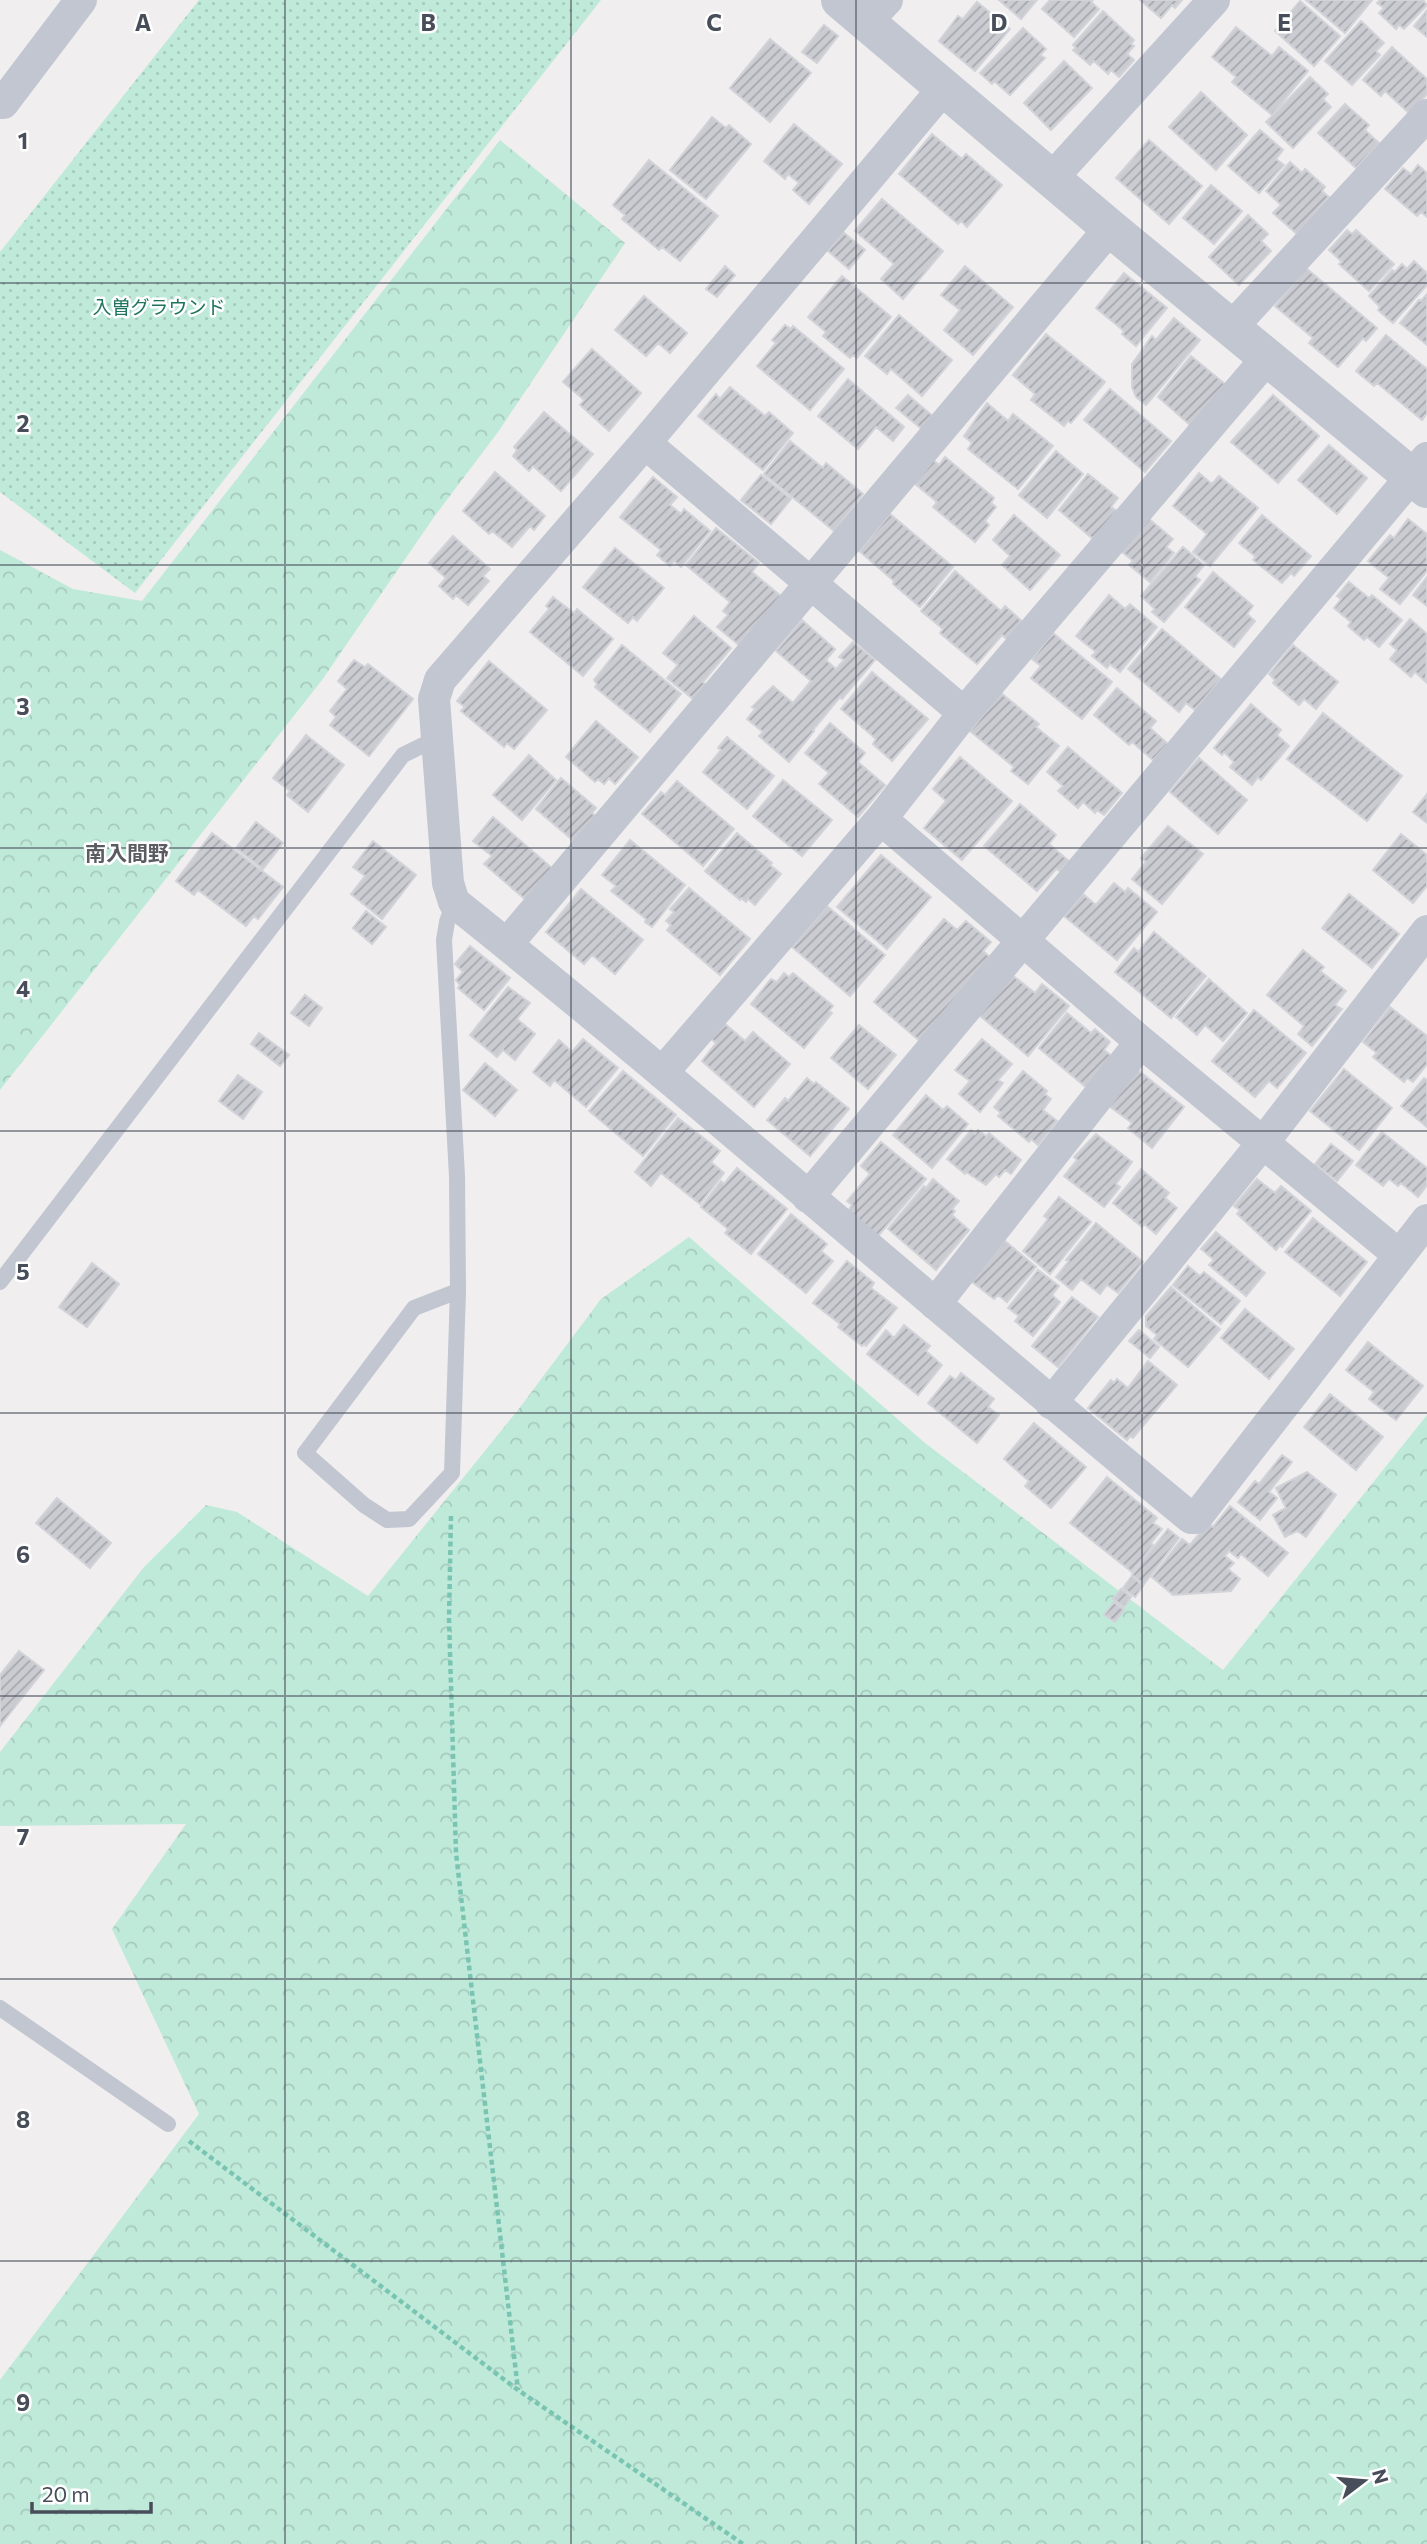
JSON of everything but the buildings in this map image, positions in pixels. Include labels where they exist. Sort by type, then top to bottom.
[{"type":"street","points":[[1,105],[81,0]]},
{"type":"street","points":[[1052,178],[1214,0]]},
{"type":"street","points":[[808,1197],[1021,940],[1421,474],[1268,357],[943,89],[864,7]]},
{"type":"street","points":[[943,89],[645,443],[440,680],[434,699],[448,883],[454,902],[662,1073],[1051,1403],[1191,1518],[1196,1518],[1427,1220]]},
{"type":"street","points":[[1233,327],[1427,115]]},
{"type":"street","points":[[507,944],[1110,228]]},
{"type":"street","points":[[662,1073],[881,819],[964,713],[1268,357]]},
{"type":"street","points":[[645,443],[964,713]]},
{"type":"street","points":[[881,819],[1141,1042],[1399,1255]]},
{"type":"street","points":[[1051,1403],[1262,1143],[1427,932]]},
{"type":"street","points":[[934,1304],[1141,1042]]},
{"type":"lane","points":[[0,1282],[403,755],[438,738]]},
{"type":"lane","points":[[454,902],[444,940],[457,1176],[458,1291],[452,1473],[409,1519],[387,1520],[363,1505],[306,1453],[414,1308],[458,1291]]},
{"type":"lane","points":[[0,2008],[168,2124]]},
{"type":"path","points":[[452,1473],[449,1619],[456,1853],[518,2390]]},
{"type":"path","points":[[168,2124],[518,2390],[743,2544]]},
{"type":"green space","name":"入曽グラウンド","points":[[199,0],[601,0],[135,593],[0,492],[0,252]]},
{"type":"green space","points":[[500,140],[625,243],[498,432],[434,517],[322,680],[0,1090],[0,550],[73,589],[142,601]]},
{"type":"green space","points":[[689,1237],[925,1443],[1223,1670],[1427,1415],[1427,2544],[0,2544],[0,2380],[199,2114],[112,1929],[186,1824],[0,1826],[0,1752],[144,1567],[206,1505],[237,1512],[368,1596],[521,1406],[601,1299]]},
{"type":"district","name":"南入間野","points":[[127,854]]}]
